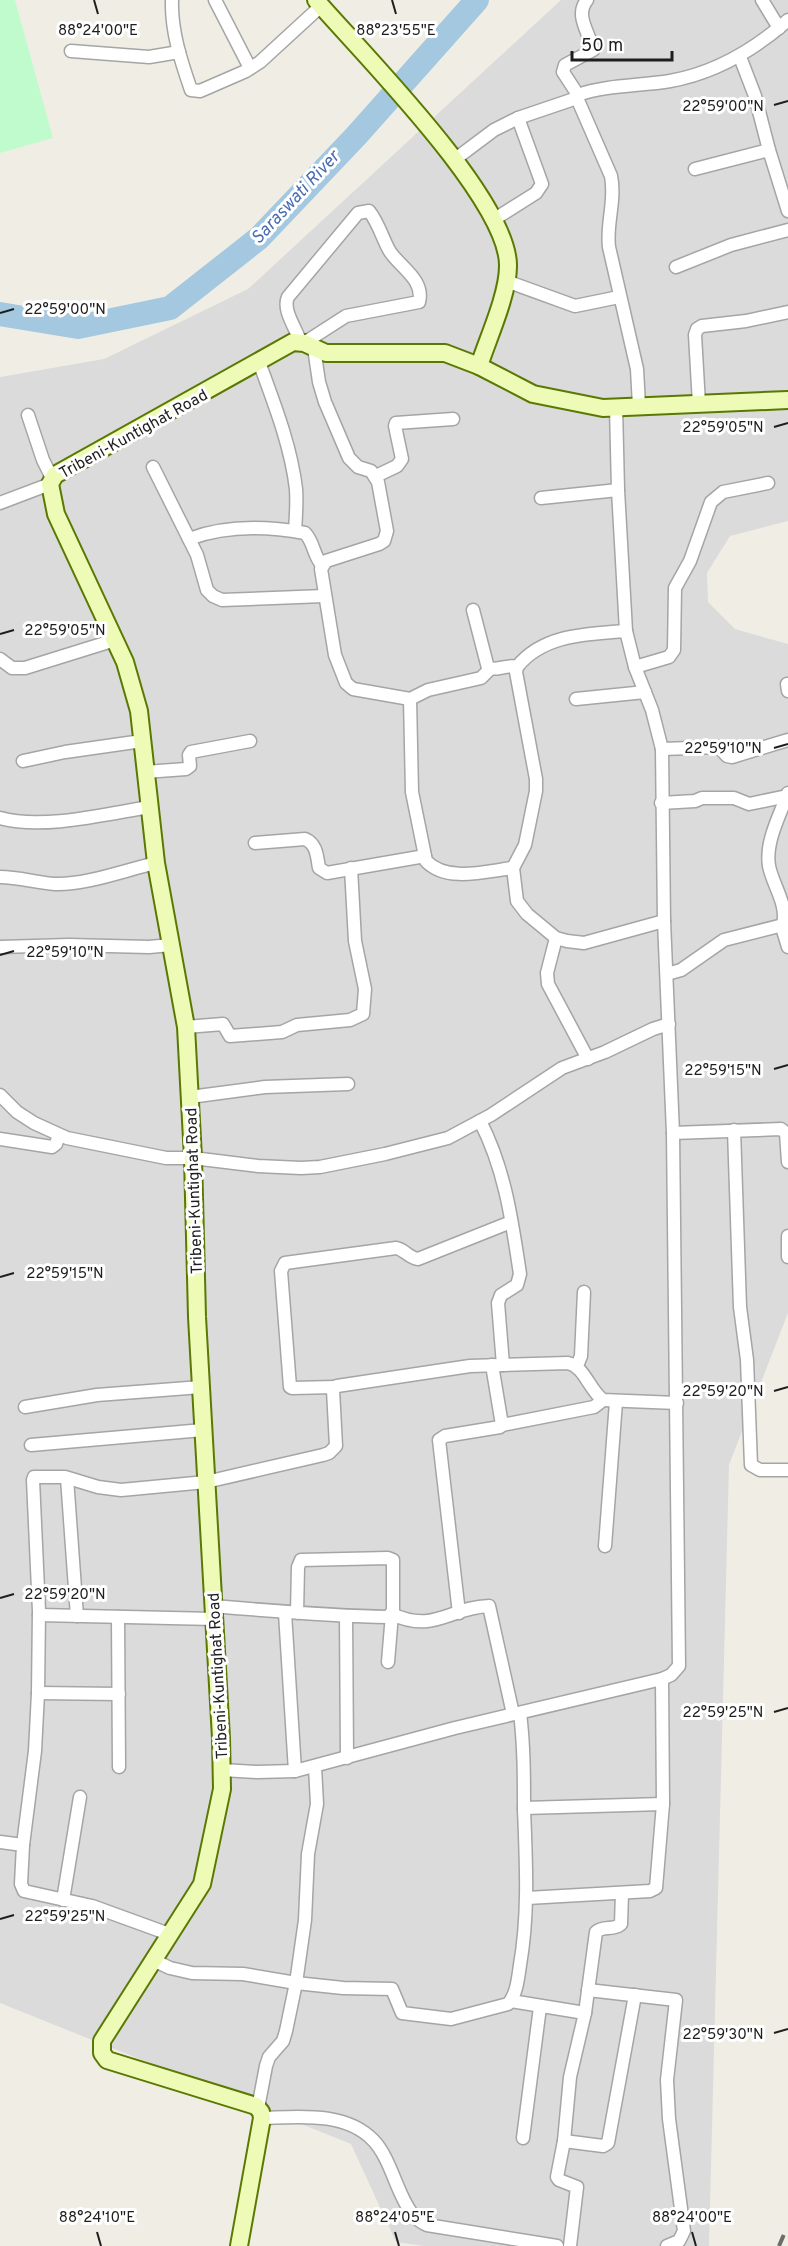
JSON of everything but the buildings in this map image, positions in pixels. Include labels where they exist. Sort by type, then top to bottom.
[{"type":"main road","points":[[318,3],[354,41],[473,183],[503,239],[508,265],[506,281],[479,366]]},
{"type":"main road","name":"Tribeni-Kuntighat Road","points":[[260,2113],[256,2106],[107,2060],[102,2053],[102,2041],[202,1884],[222,1789],[222,1770],[203,1430],[186,1026],[156,863],[139,711],[125,662],[56,514],[51,481],[293,342],[306,344]]},
{"type":"main road","points":[[306,344],[326,353],[445,353],[479,366],[533,394],[603,408],[788,400]]},
{"type":"main road","points":[[239,2246],[260,2113]]},
{"type":"street","points":[[172,0],[173,21],[179,52],[191,90],[194,92],[250,68],[291,36],[318,3]]},
{"type":"street","points":[[215,0],[250,68]]},
{"type":"street","points":[[587,0],[583,5],[582,17],[592,50],[565,65],[563,72],[577,96],[611,176],[613,188],[608,236],[619,297],[637,369],[639,406]]},
{"type":"street","points":[[454,160],[494,130],[518,118],[577,96],[672,81],[740,57],[784,24],[762,0]]},
{"type":"street","points":[[71,51],[140,57],[179,52]]},
{"type":"street","points":[[740,57],[755,96],[788,211]]},
{"type":"street","points":[[493,220],[536,193],[542,184],[518,118]]},
{"type":"street","points":[[695,169],[769,150]]},
{"type":"street","points":[[306,344],[346,316],[419,302],[420,296],[414,278],[394,257],[369,211],[358,213],[286,302],[286,308],[306,344],[322,392],[350,458],[358,467],[371,471],[376,476],[387,531],[384,541],[379,544],[326,561],[322,565],[324,596],[335,655],[346,682],[357,692],[410,699],[428,690],[481,678],[490,669],[506,665],[517,667]]},
{"type":"street","points":[[676,267],[731,245],[788,231]]},
{"type":"street","points":[[506,281],[575,306],[619,297]]},
{"type":"street","points":[[699,404],[695,335],[697,329],[702,326],[746,321],[788,312]]},
{"type":"street","points":[[259,362],[283,432],[295,480],[297,498],[295,531]]},
{"type":"street","points":[[222,1770],[296,1771],[315,1767],[662,1679],[675,1671],[680,1661],[676,1552],[677,1403],[673,1133],[664,921],[662,749],[635,667],[626,631],[616,407]]},
{"type":"street","points":[[0,503],[51,481],[28,415]]},
{"type":"street","points":[[376,476],[397,466],[402,459],[396,423],[453,419]]},
{"type":"street","points":[[153,467],[197,555],[207,590],[213,596],[222,600],[324,596]]},
{"type":"street","points":[[635,667],[669,657],[674,650],[675,588],[690,561],[711,502],[723,492],[768,483]]},
{"type":"street","points":[[541,498],[618,490]]},
{"type":"street","points":[[189,539],[207,532],[230,528],[295,531],[308,536],[315,556],[322,565]]},
{"type":"street","points":[[473,610],[490,669]]},
{"type":"street","points":[[626,631],[578,635],[555,640],[543,645],[517,667],[516,672],[536,779],[536,791],[525,844],[513,868],[519,906],[556,938],[567,942],[584,943],[664,921]]},
{"type":"street","points":[[0,659],[12,668],[25,668],[115,640]]},
{"type":"street","points":[[576,699],[645,692]]},
{"type":"street","points":[[410,699],[412,792],[426,861],[434,869],[459,874],[513,868]]},
{"type":"street","points":[[662,749],[719,747],[727,756],[732,757],[788,740]]},
{"type":"street","points":[[23,761],[65,752],[142,741]]},
{"type":"street","points":[[145,772],[186,769],[190,766],[191,752],[250,741]]},
{"type":"street","points":[[661,803],[695,801],[702,798],[734,798],[748,804],[788,795]]},
{"type":"street","points":[[788,795],[773,836],[769,855],[769,866],[784,912],[782,927],[788,947]]},
{"type":"street","points":[[0,818],[25,822],[50,821],[149,807]]},
{"type":"street","points":[[255,843],[306,839],[314,845],[322,872],[425,856]]},
{"type":"street","points":[[0,877],[20,877],[55,884],[70,883],[156,863]]},
{"type":"street","points":[[186,1026],[223,1024],[230,1036],[282,1032],[297,1025],[350,1020],[363,1014],[365,989],[355,941],[351,868]]},
{"type":"street","points":[[667,974],[681,970],[724,940],[782,927]]},
{"type":"street","points":[[556,938],[547,973],[548,984],[588,1059]]},
{"type":"street","points":[[0,947],[171,945]]},
{"type":"street","points":[[0,1095],[17,1112],[34,1124],[59,1135],[146,1155],[258,1166],[320,1167],[386,1154],[448,1138],[480,1121],[555,1072],[652,1029],[669,1024]]},
{"type":"street","points":[[190,1097],[265,1087],[348,1084]]},
{"type":"street","points":[[480,1121],[499,1163],[520,1274],[517,1285],[501,1295],[498,1303],[498,1365],[502,1425]]},
{"type":"street","points":[[673,1133],[786,1128],[788,1162]]},
{"type":"street","points":[[734,1130],[740,1307],[747,1360],[751,1465],[760,1470],[788,1470]]},
{"type":"street","points":[[0,1139],[52,1147],[56,1144],[59,1135]]},
{"type":"street","points":[[511,1222],[418,1259],[396,1248],[285,1263],[281,1271],[290,1387],[334,1387],[419,1372],[498,1365],[568,1363],[577,1366],[596,1395],[603,1400],[677,1403]]},
{"type":"street","points":[[788,1236],[788,1257]]},
{"type":"street","points":[[577,1366],[581,1356],[584,1325],[584,1292]]},
{"type":"street","points":[[25,1407],[97,1395],[201,1387]]},
{"type":"street","points":[[170,1935],[92,1906],[24,1891],[21,1884],[23,1845],[35,1751],[38,1693],[39,1615],[33,1480],[37,1476],[67,1478],[99,1487],[121,1490],[206,1482],[329,1453],[334,1449],[337,1439],[334,1387]]},
{"type":"street","points":[[459,1612],[440,1438],[594,1407],[603,1400]]},
{"type":"street","points":[[605,1546],[616,1402]]},
{"type":"street","points":[[31,1445],[203,1430]]},
{"type":"street","points":[[67,1478],[77,1616]]},
{"type":"street","points":[[296,1771],[291,1613],[301,1560],[388,1558],[393,1563],[388,1662]]},
{"type":"street","points":[[153,1960],[170,1968],[192,1973],[243,1974],[343,1988],[392,1989],[402,2013],[439,2019],[451,2019],[504,2006],[511,2001],[518,1980],[525,1936],[527,1898],[525,1750],[490,1607],[486,1605],[418,1623],[392,1614]]},
{"type":"street","points":[[39,1615],[118,1617],[214,1612],[388,1617],[392,1614]]},
{"type":"street","points":[[346,1616],[348,1758]]},
{"type":"street","points":[[118,1617],[119,1767]]},
{"type":"street","points":[[527,1898],[650,1891],[656,1888],[663,1804],[662,1679]]},
{"type":"street","points":[[38,1693],[119,1694]]},
{"type":"street","points":[[315,1767],[317,1804],[308,1854],[305,1920],[296,1983],[283,2041],[269,2057],[266,2066],[260,2113],[333,2119],[356,2127],[373,2140],[407,2208],[420,2223],[557,2246]]},
{"type":"street","points":[[63,1900],[80,1797]]},
{"type":"street","points":[[524,1808],[663,1804]]},
{"type":"street","points":[[0,1842],[23,1845]]},
{"type":"street","points":[[570,2246],[577,2189],[557,2179],[564,2141],[570,2077],[585,2013],[596,1932],[600,1929],[616,1928],[621,1924],[622,1893]]},
{"type":"street","points":[[588,1990],[676,2000],[667,2080],[669,2119],[684,2231],[679,2241],[667,2246]]},
{"type":"street","points":[[564,2141],[603,2146],[608,2143],[635,1995]]},
{"type":"street","points":[[511,2001],[585,2013]]},
{"type":"street","points":[[523,2138],[540,2007]]},
{"type":"shaded area","points":[[561,0],[788,0],[788,521],[730,536],[707,573],[708,602],[735,629],[788,644],[788,1313],[729,1465],[709,2246],[424,2246],[396,2242],[351,2144],[0,2003],[0,377],[104,359],[248,289]]},
{"type":"green space","points":[[0,0],[15,0],[53,138],[0,153]]},
{"type":"waterway","name":"Saraswati River","points":[[0,314],[78,327],[170,308],[259,238],[356,136],[477,0]]},
{"type":"railway","points":[[779,2246],[788,2225]]}]
